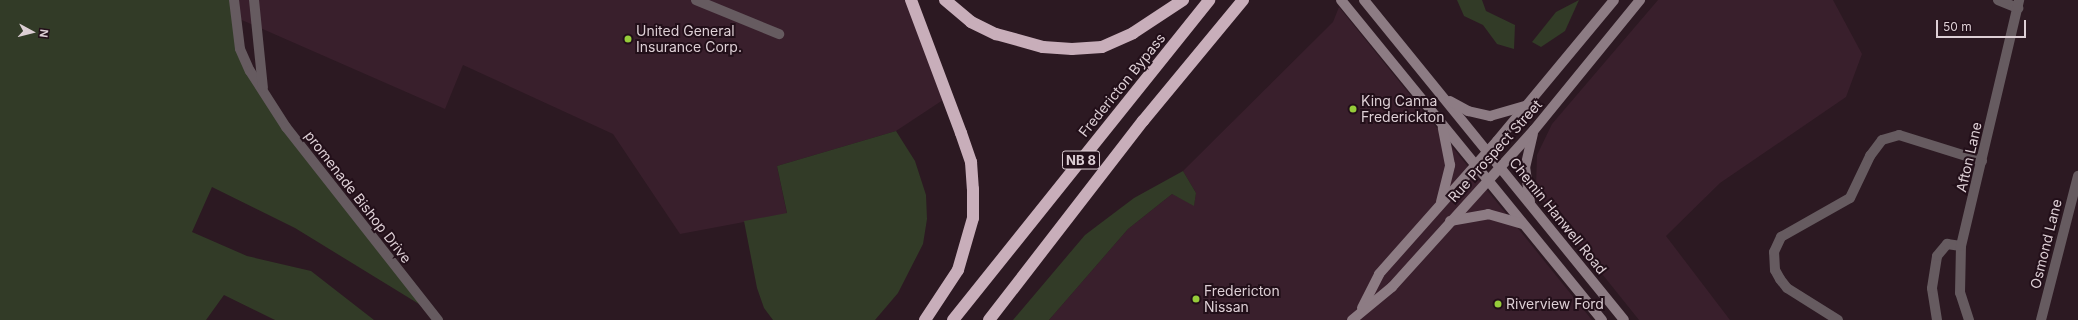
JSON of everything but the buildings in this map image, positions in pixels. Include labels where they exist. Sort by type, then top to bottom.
[{"type":"highway","points":[[911,0],[961,133],[970,162],[973,189],[973,218],[958,270],[925,320]]},
{"type":"highway","points":[[945,0],[971,22],[996,34],[1043,47],[1072,49],[1102,47],[1133,33],[1183,0]]},
{"type":"highway","name":"Fredericton Bypass","points":[[953,320],[1209,0]]},
{"type":"highway","name":"NB 8","points":[[989,320],[1143,121],[1243,0]]},
{"type":"main road","points":[[1341,0],[1602,320]]},
{"type":"main road","name":"Chemin Hanwell Road","points":[[1364,0],[1624,320]]},
{"type":"main road","name":"Rue Prospect Street","points":[[1361,310],[1379,274],[1476,166],[1614,0]]},
{"type":"main road","name":"Rue Prospect Street","points":[[1352,320],[1361,310],[1392,287],[1487,180],[1534,130],[1640,0]]},
{"type":"main road","points":[[1445,98],[1468,111],[1490,116],[1527,106]]},
{"type":"main road","points":[[1440,205],[1450,165],[1442,124]]},
{"type":"main road","points":[[1532,208],[1525,168],[1534,130]]},
{"type":"main road","points":[[1450,221],[1488,214],[1524,225]]},
{"type":"street","name":"promenade Bishop Drive","points":[[234,0],[240,49],[250,71],[263,88],[310,162],[438,320]]},
{"type":"street","points":[[254,0],[263,88]]},
{"type":"street","points":[[696,0],[779,34]]},
{"type":"street","points":[[1998,0],[2019,4]]},
{"type":"street","name":"Afton Lane","points":[[1969,320],[1960,293],[1961,246],[2019,4]]},
{"type":"street","points":[[1838,320],[1787,288],[1780,279],[1775,270],[1774,252],[1781,237],[1850,198],[1870,156],[1882,140],[1899,135],[1982,161]]},
{"type":"street","name":"Osmond Lane","points":[[2041,320],[2078,176]]},
{"type":"street","points":[[1937,320],[1932,288],[1937,256],[1947,244],[1961,246]]},
{"type":"shaded area","points":[[234,0],[911,0],[949,96],[896,131],[777,166],[787,214],[680,234],[613,134],[463,65],[445,109],[235,17]]},
{"type":"shaded area","points":[[1658,0],[1833,0],[1862,54],[1846,97],[1720,183],[1666,236],[1730,320],[1639,320],[1542,199],[1536,186],[1537,155],[1552,124]]},
{"type":"shaded area","points":[[1339,7],[1592,320],[1049,320],[1128,229],[1172,194],[1194,205],[1196,193],[1183,171],[1333,22]]},
{"type":"green space","points":[[0,0],[234,0],[240,49],[286,127],[432,312],[295,228],[212,187],[192,232],[247,256],[311,271],[374,320],[275,320],[224,295],[206,320],[0,320]]},
{"type":"green space","points":[[1457,0],[1482,0],[1486,11],[1515,25],[1514,49],[1497,44],[1483,25],[1464,16]]},
{"type":"green space","points":[[1579,0],[1565,31],[1541,47],[1532,42],[1556,12]]},
{"type":"green space","points":[[896,131],[915,161],[926,195],[927,219],[923,244],[898,293],[875,320],[773,320],[764,308],[757,288],[744,221],[787,213],[777,166]]},
{"type":"green space","points":[[1183,171],[1196,193],[1194,206],[1172,194],[1128,229],[1049,320],[1013,320],[1085,235],[1134,198]]},
{"type":"place","name":"United General Insurance Corp.","points":[[628,39]]},
{"type":"place","name":"King Canna Frederickton","points":[[1353,109]]},
{"type":"place","name":"Fredericton Nissan","points":[[1196,299]]},
{"type":"place","name":"Riverview Ford","points":[[1498,304]]}]
